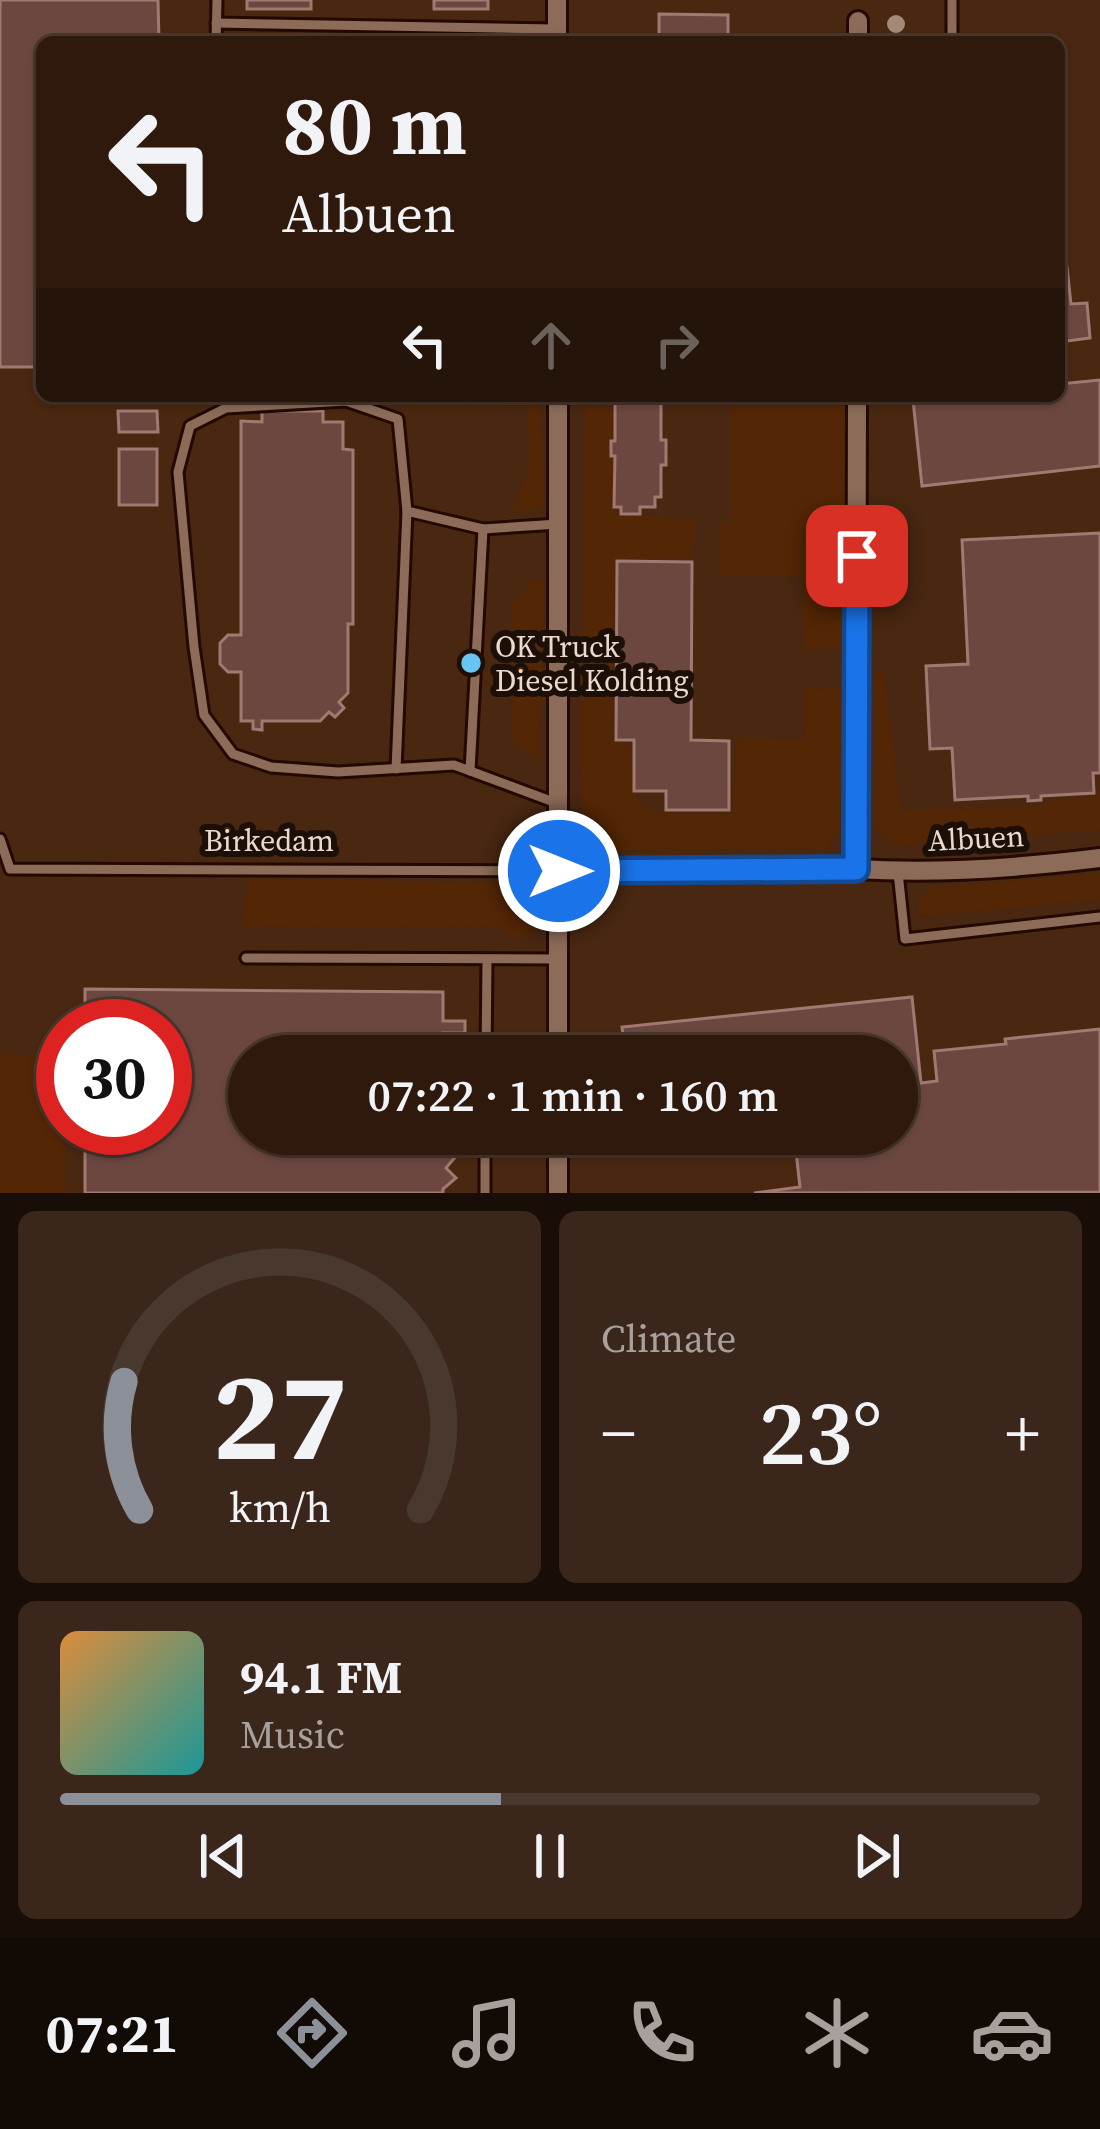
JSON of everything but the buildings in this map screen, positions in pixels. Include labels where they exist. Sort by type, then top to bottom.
[{"type":"street","points":[[557,0],[557,35]]},
{"type":"street","points":[[858,21],[859,36]]},
{"type":"street","points":[[558,402],[558,1035]]},
{"type":"street","points":[[856,869],[857,402]]},
{"type":"street","name":"Albuen","points":[[559,871],[898,872],[1100,858]]},
{"type":"street","points":[[558,1155],[558,1193]]},
{"type":"lane","points":[[216,36],[217,0]]},
{"type":"lane","points":[[952,0],[952,36]]},
{"type":"lane","points":[[216,23],[557,35]]},
{"type":"lane","points":[[329,402],[226,408],[190,425],[178,472],[204,715],[232,754],[271,767],[338,772],[454,765],[559,804]]},
{"type":"lane","points":[[349,402],[398,418],[406,511],[396,769]]},
{"type":"lane","points":[[406,511],[483,529],[558,524]]},
{"type":"lane","points":[[470,770],[483,529]]},
{"type":"lane","name":"Birkedam","points":[[0,839],[10,869],[559,871]]},
{"type":"lane","points":[[898,872],[905,939],[1100,917]]},
{"type":"lane","points":[[245,958],[559,959]]},
{"type":"lane","points":[[486,1035],[487,960]]},
{"type":"lane","points":[[485,1155],[485,1193]]},
{"type":"shaded area","points":[[0,0],[1100,0],[1100,1193],[0,1193]]},
{"type":"shaded area","points":[[405,402],[540,402],[544,503],[537,510],[510,510],[529,470],[528,407],[413,409]]},
{"type":"shaded area","points":[[586,402],[607,402],[613,408],[614,514],[696,520],[692,558],[615,558],[612,740],[628,745],[637,799],[656,813],[732,814],[737,737],[805,740],[804,687],[845,690],[842,822],[827,849],[617,850],[582,826]]},
{"type":"shaded area","points":[[731,402],[846,402],[846,558],[841,560],[847,587],[845,645],[804,649],[802,575],[718,575],[720,522],[731,522]]},
{"type":"shaded area","points":[[535,578],[544,581],[538,762],[513,742],[511,604]]},
{"type":"shaded area","points":[[883,671],[901,810],[1042,806],[1047,801],[1099,795],[1100,780],[1100,830],[895,846],[875,828],[875,674]]},
{"type":"shaded area","points":[[1100,873],[1100,900],[917,917],[920,898],[930,888]]},
{"type":"shaded area","points":[[247,879],[537,883],[537,927],[532,936],[511,938],[504,928],[243,926]]},
{"type":"shaded area","points":[[0,1053],[36,1057],[36,1155],[65,1155],[66,1193],[0,1193]]},
{"type":"place","name":"OK Truck Diesel Kolding","points":[[471,663]]},
{"type":"route","points":[[559,871],[856,869],[857,556]]}]
